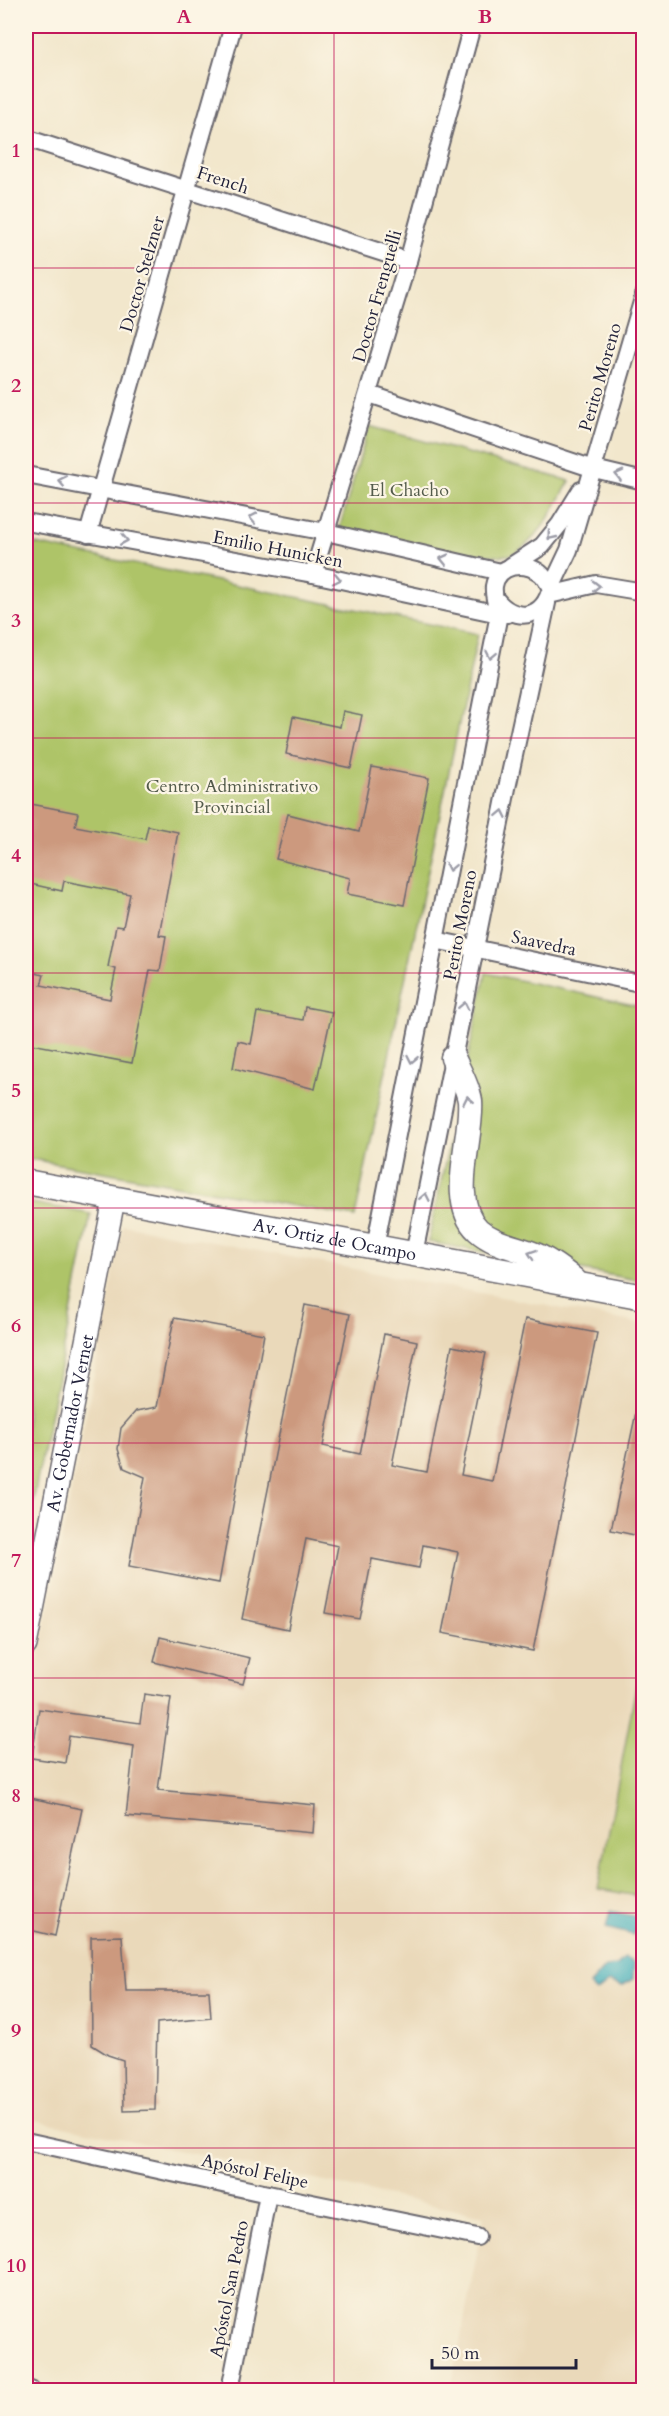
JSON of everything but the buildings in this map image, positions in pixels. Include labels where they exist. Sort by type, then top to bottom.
[{"type":"main road","points":[[453,1058],[470,1098],[471,1122],[462,1192],[467,1214],[476,1229],[496,1243],[540,1257],[581,1286]]},
{"type":"main road","name":"Av. Ortiz de Ocampo","points":[[26,1182],[644,1297]]},
{"type":"street","name":"Doctor Stelzner","points":[[88,534],[232,26]]},
{"type":"street","name":"Doctor Frenguelli","points":[[313,574],[408,261],[472,26]]},
{"type":"street","name":"French","points":[[26,138],[408,261]]},
{"type":"street","name":"Perito Moreno","points":[[414,1254],[549,595],[569,550],[644,295]]},
{"type":"street","points":[[369,394],[594,469],[644,482]]},
{"type":"street","name":"Perito Moreno","points":[[506,569],[542,546],[560,524],[594,469]]},
{"type":"street","name":"Emilio Hunicken","points":[[26,475],[506,569],[526,566],[539,572],[549,595]]},
{"type":"street","name":"Emilio Hunicken","points":[[26,522],[497,606],[523,614],[533,613],[549,595],[596,584],[644,592]]},
{"type":"street","points":[[497,606],[494,584],[506,569]]},
{"type":"street","name":"Perito Moreno","points":[[375,1246],[497,606]]},
{"type":"street","name":"Saavedra","points":[[435,940],[644,984]]},
{"type":"street","name":"Av. Gobernador Vernet","points":[[26,1645],[114,1200]]},
{"type":"street","name":"Apóstol Felipe","points":[[26,2141],[268,2194],[477,2236]]},
{"type":"street","name":"Apóstol San Pedro","points":[[230,2391],[268,2194]]},
{"type":"street","points":[[26,2389],[31,2391]]},
{"type":"shaded area","points":[[123,1225],[643,1324],[643,2390],[451,2390],[484,2216],[26,2118],[26,1724]]},
{"type":"green space","name":"El Chacho","points":[[369,426],[570,481],[547,521],[533,538],[515,553],[503,556],[458,552],[339,530]]},
{"type":"green space","name":"Centro Administrativo Provincial","points":[[26,542],[478,634],[355,1217],[26,1158]]},
{"type":"green space","points":[[486,973],[643,1007],[643,1281],[428,1242]]},
{"type":"green space","points":[[26,1202],[91,1214],[26,1536]]},
{"type":"green space","points":[[643,1650],[644,1897],[598,1889]]},
{"type":"water","points":[[610,1911],[638,1917],[634,1935],[606,1928]]},
{"type":"water","points":[[625,1958],[634,1963],[633,1979],[622,1986],[609,1982],[596,1992],[589,1985],[605,1967],[617,1966]]}]
